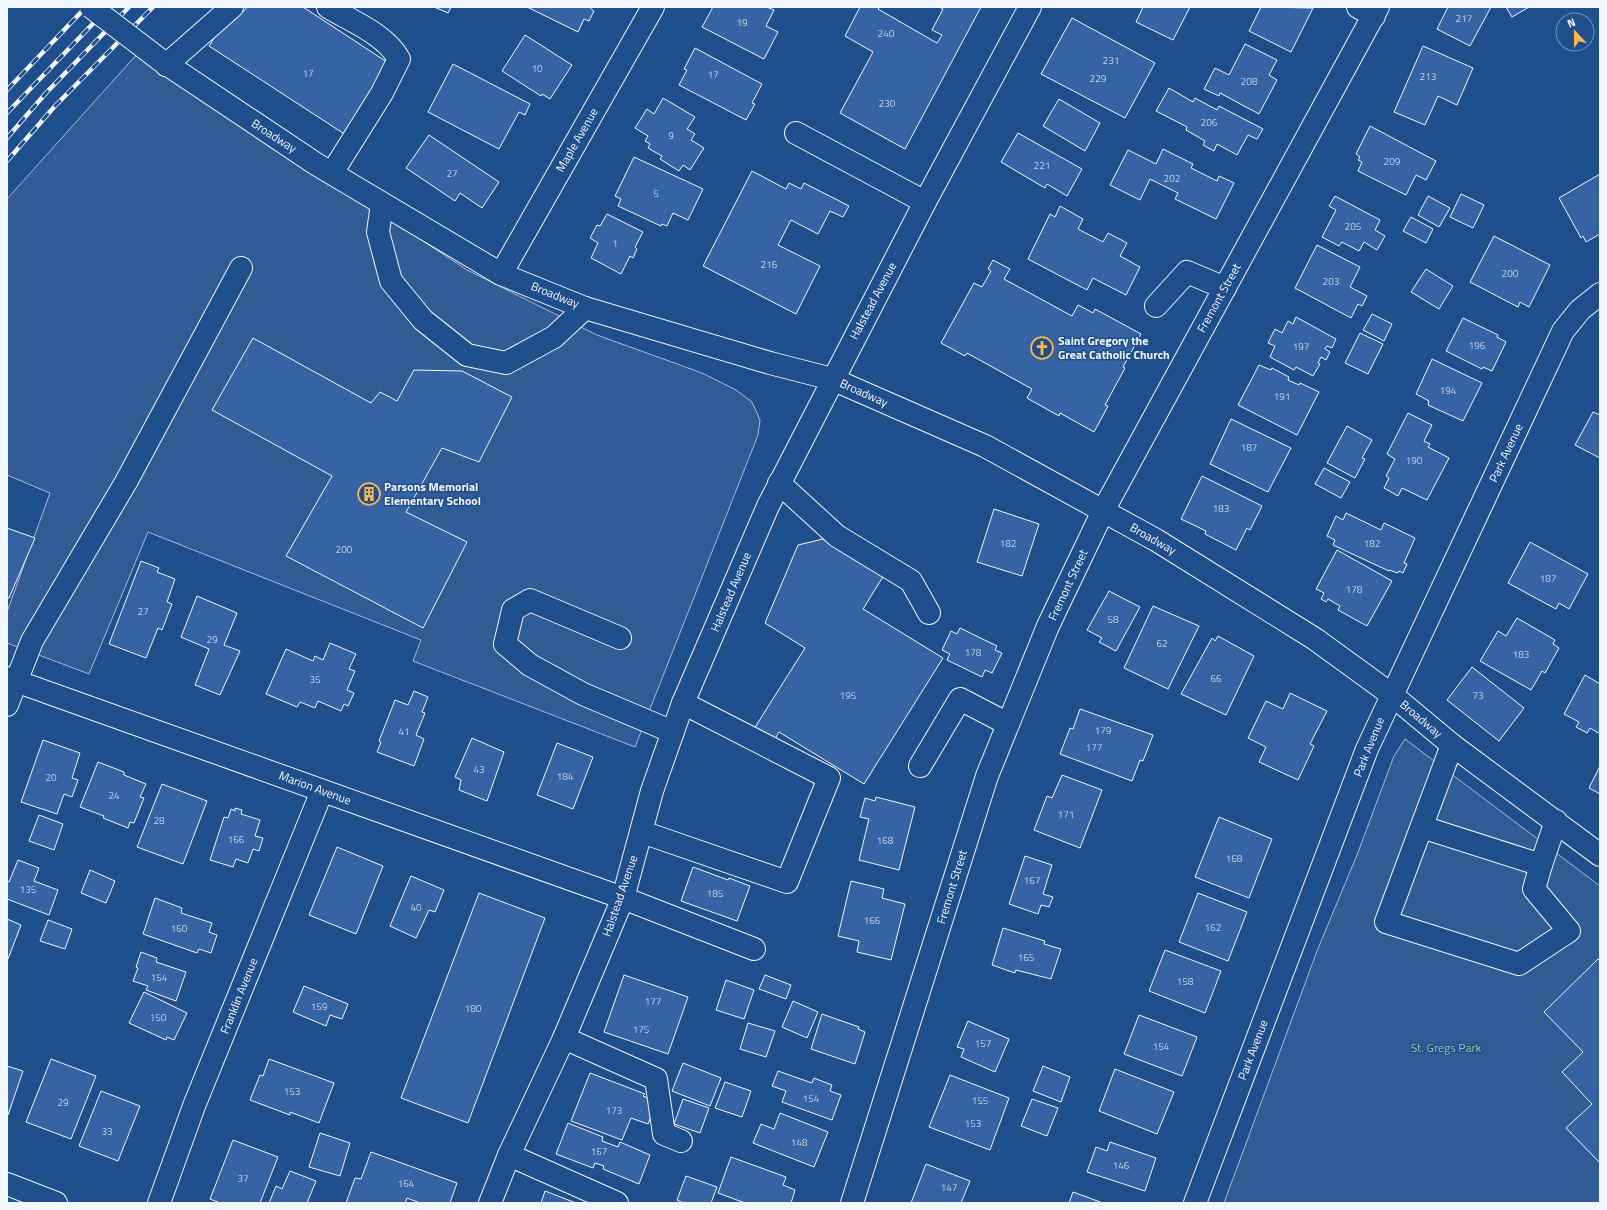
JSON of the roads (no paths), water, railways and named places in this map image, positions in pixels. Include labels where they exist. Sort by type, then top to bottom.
[{"type":"street","name":"Broadway","points":[[91,7],[162,62],[332,173],[501,274],[585,308],[770,363],[832,379],[985,446],[1156,540],[1315,639],[1392,695],[1452,745],[1600,855]]},
{"type":"street","points":[[162,62],[232,7]]},
{"type":"street","points":[[328,7],[374,34],[396,53],[399,60],[382,94],[332,173]]},
{"type":"street","name":"Halstead Avenue","points":[[490,1203],[509,1155],[564,1038],[623,898],[652,791],[683,703],[779,483],[925,202],[1030,7]]},
{"type":"street","name":"Maple Avenue","points":[[501,274],[652,8]]},
{"type":"street","name":"Fremont Street","points":[[852,1203],[986,776],[1048,626],[1103,511],[1225,288],[1370,10]]},
{"type":"street","points":[[796,133],[925,202]]},
{"type":"street","points":[[382,204],[378,232],[391,281],[424,320],[467,355],[506,363],[554,336],[585,308]]},
{"type":"street","points":[[7,705],[11,680],[32,641],[126,482],[241,268]]},
{"type":"street","points":[[1156,306],[1187,272],[1225,288]]},
{"type":"street","name":"Park Avenue","points":[[1195,1203],[1367,749],[1563,331],[1580,310],[1600,294]]},
{"type":"street","points":[[779,483],[837,536],[911,581],[929,613]]},
{"type":"street","points":[[620,638],[530,600],[513,610],[505,644],[530,665],[583,694],[673,732]]},
{"type":"street","name":"Marion Avenue","points":[[11,680],[623,898],[754,949]]},
{"type":"street","points":[[920,766],[960,699],[1008,724]]},
{"type":"street","points":[[642,832],[787,882],[829,778],[683,703]]},
{"type":"street","points":[[1452,745],[1386,922],[1519,964],[1569,931],[1534,889],[1556,821]]},
{"type":"street","name":"Franklin Avenue","points":[[159,1203],[194,1106],[322,791]]},
{"type":"street","points":[[1422,827],[1541,864]]},
{"type":"street","points":[[564,1038],[656,1079],[664,1134],[681,1141]]},
{"type":"street","points":[[509,1155],[618,1203]]},
{"type":"street","points":[[7,1184],[56,1203]]},
{"type":"railway","points":[[7,90],[86,7]]},
{"type":"railway","points":[[7,113],[109,7]]},
{"type":"railway","points":[[7,138],[46,93],[129,7]]},
{"type":"railway","points":[[7,161],[55,106],[153,7]]},
{"type":"place","name":"Saint Gregory the Great Catholic Church","points":[[1042,348]]},
{"type":"place","name":"Parsons Memorial Elementary School","points":[[369,494]]},
{"type":"park label","name":"St. Gregs Park","points":[[1446,1048]]}]
